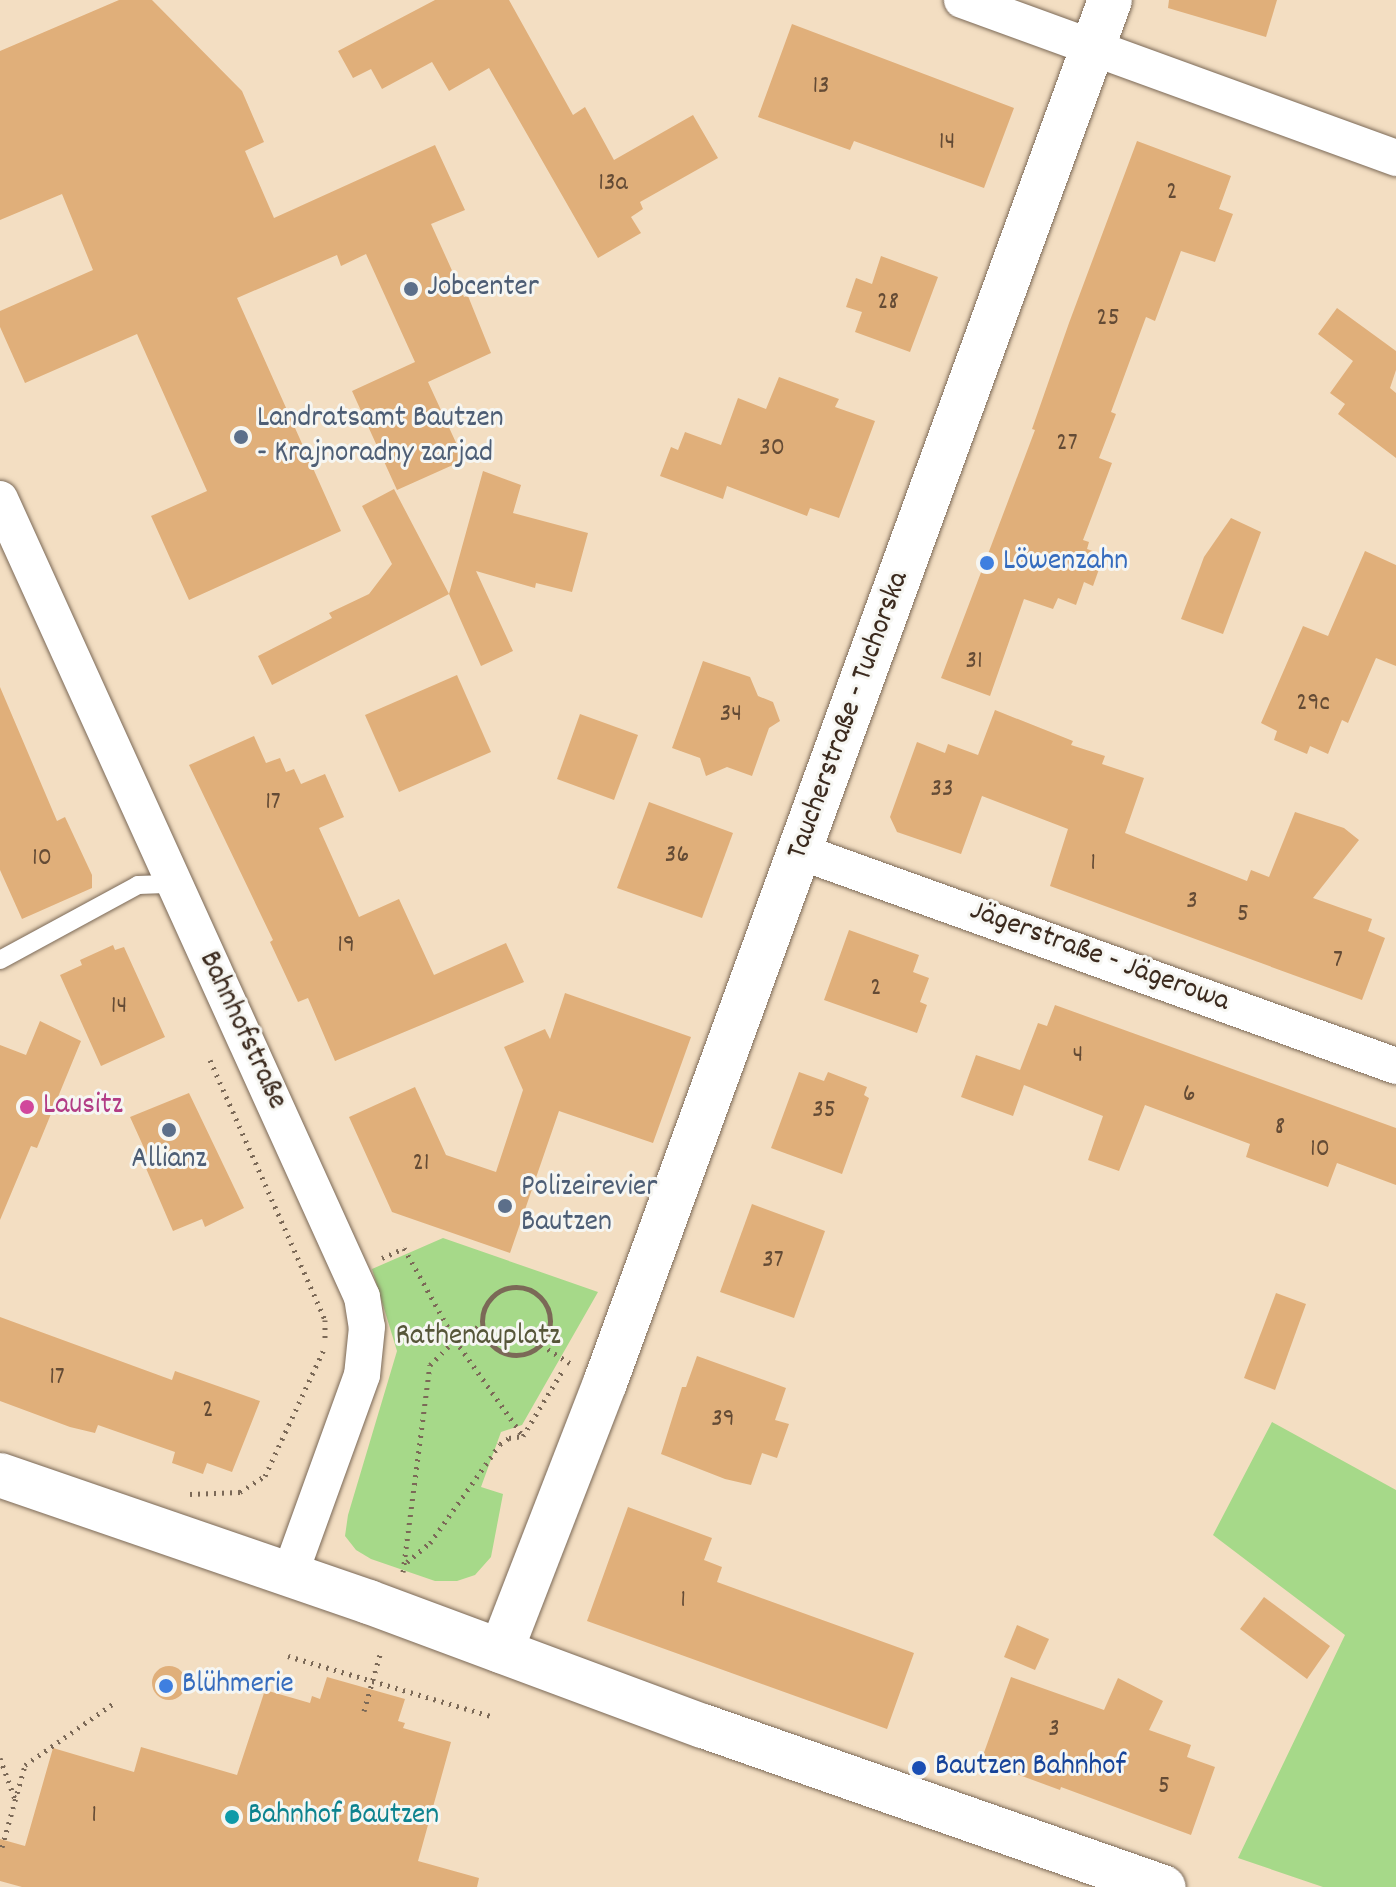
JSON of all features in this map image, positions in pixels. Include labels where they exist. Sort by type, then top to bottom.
[{"type":"street","points":[[962,0],[1396,158]]},
{"type":"street","name":"Taucherstraße - Tuchorska","points":[[501,1651],[605,1383],[801,852],[1110,0]]},
{"type":"street","name":"Bahnhofstraße","points":[[0,499],[173,884],[353,1271],[367,1327],[362,1375],[290,1574]]},
{"type":"street","name":"Jägerstraße - Jägerowa","points":[[801,852],[1396,1066]]},
{"type":"street","points":[[0,1475],[392,1610],[703,1726],[1164,1887]]},
{"type":"lane","points":[[0,960],[138,885],[173,884]]},
{"type":"path","points":[[176,1493],[214,1496],[240,1492],[265,1476],[326,1346],[325,1320],[207,1055]]},
{"type":"path","points":[[353,1271],[404,1248],[455,1340],[523,1436]]},
{"type":"path","points":[[526,1288],[536,1293],[549,1313],[547,1335],[541,1345],[532,1352],[510,1356],[491,1346],[481,1325],[486,1303],[493,1295],[503,1289],[526,1288]]},
{"type":"path","points":[[481,1325],[455,1340],[430,1365],[405,1538],[406,1563],[430,1543],[500,1444],[509,1438],[523,1436]]},
{"type":"path","points":[[523,1436],[568,1362],[541,1345]]},
{"type":"path","points":[[364,1711],[392,1610]]},
{"type":"path","points":[[288,1656],[491,1716]]},
{"type":"path","points":[[2,1847],[25,1765],[114,1703]]},
{"type":"path","points":[[0,1758],[15,1800]]},
{"type":"green space","name":"Rathenauplatz","points":[[443,1238],[598,1292],[522,1425],[501,1432],[481,1487],[503,1494],[491,1557],[475,1575],[457,1581],[435,1581],[371,1559],[356,1550],[345,1536],[348,1515],[397,1351],[372,1269]]},
{"type":"green space","points":[[1272,1422],[1396,1490],[1396,1887],[1323,1887],[1238,1858],[1345,1635],[1213,1535]]},
{"type":"building","points":[[119,0],[152,0],[242,91],[264,142],[245,151],[274,218],[435,145],[465,210],[431,224],[464,297],[468,296],[491,353],[428,382],[464,460],[397,490],[352,391],[415,362],[366,254],[341,266],[337,255],[237,298],[341,531],[189,600],[151,516],[207,491],[137,334],[25,383],[0,327],[0,311],[93,270],[62,194],[0,220],[0,51]]},
{"type":"building","points":[[435,0],[509,0],[573,115],[585,107],[614,160],[693,115],[718,158],[640,202],[643,209],[631,217],[641,233],[598,258],[489,68],[449,91],[432,62],[382,89],[371,69],[353,78],[338,51]]},
{"type":"building","points":[[1169,0],[1277,0],[1266,37],[1168,8]]},
{"type":"building","points":[[792,24],[1014,108],[984,188],[854,141],[850,150],[758,117]]},
{"type":"building","points":[[1137,141],[1231,176],[1219,209],[1233,214],[1215,262],[1181,251],[1155,321],[1146,317],[1111,412],[1116,414],[1099,458],[1112,463],[1083,540],[1089,542],[1087,549],[1104,555],[1093,586],[1084,582],[1076,605],[1058,598],[1053,609],[1024,599],[990,696],[941,678],[1035,430],[1032,429],[1069,323]]},
{"type":"building","points":[[881,256],[938,277],[910,352],[855,332],[862,312],[846,307],[856,278],[872,284]]},
{"type":"building","points":[[1337,308],[1396,351],[1396,370],[1390,388],[1396,393],[1396,458],[1338,414],[1345,404],[1330,393],[1353,361],[1318,334]]},
{"type":"building","points":[[779,377],[839,399],[835,407],[875,421],[839,518],[810,508],[807,516],[727,486],[723,499],[660,476],[671,447],[678,450],[685,432],[721,445],[738,398],[766,409]]},
{"type":"building","points":[[483,471],[521,485],[513,513],[588,533],[572,592],[536,583],[535,588],[476,571],[513,651],[481,666],[449,594]]},
{"type":"building","points":[[394,489],[449,594],[272,685],[258,656],[332,618],[329,613],[369,594],[392,564],[362,506]]},
{"type":"building","points":[[1231,518],[1261,532],[1223,634],[1181,619],[1204,557]]},
{"type":"building","points":[[1365,551],[1396,565],[1396,666],[1376,658],[1348,723],[1342,720],[1328,754],[1310,746],[1307,754],[1274,740],[1277,731],[1261,723],[1303,626],[1328,636]]},
{"type":"building","points":[[703,661],[750,677],[758,696],[773,702],[780,721],[769,728],[752,776],[727,767],[706,776],[700,758],[672,748]]},
{"type":"building","points":[[457,675],[491,752],[399,792],[365,715]]},
{"type":"building","points":[[0,687],[57,821],[65,817],[92,875],[92,888],[22,919],[0,870]]},
{"type":"building","points":[[995,710],[1073,741],[1071,745],[1105,756],[1102,764],[1144,778],[1125,833],[1247,881],[1251,870],[1269,877],[1295,812],[1344,828],[1359,840],[1313,898],[1372,919],[1368,931],[1385,938],[1362,1000],[1050,886],[1068,829],[982,796],[961,854],[897,832],[890,817],[917,742],[945,753],[948,744],[978,755]]},
{"type":"building","points":[[580,714],[638,735],[614,800],[557,779]]},
{"type":"building","points":[[254,736],[266,763],[280,758],[286,772],[294,769],[301,784],[325,774],[344,817],[319,828],[359,917],[399,899],[434,975],[506,943],[524,982],[335,1061],[308,998],[298,1002],[270,942],[273,940],[189,765]]},
{"type":"building","points":[[649,802],[733,833],[702,918],[617,888]]},
{"type":"building","points":[[849,930],[919,955],[913,972],[929,978],[920,1002],[927,1005],[917,1033],[824,1000]]},
{"type":"building","points":[[113,945],[115,950],[124,947],[165,1037],[101,1066],[60,975],[82,965],[80,960]]},
{"type":"building","points":[[565,993],[691,1037],[653,1143],[559,1111],[510,1253],[392,1212],[349,1117],[415,1087],[446,1155],[496,1172],[523,1090],[504,1047],[545,1029],[550,1039]]},
{"type":"building","points":[[1055,1005],[1396,1128],[1396,1185],[1337,1163],[1328,1187],[1246,1157],[1250,1144],[1145,1105],[1119,1171],[1088,1160],[1103,1116],[1024,1085],[1013,1116],[961,1097],[976,1055],[1020,1070],[1038,1023],[1047,1026]]},
{"type":"building","points":[[40,1021],[81,1041],[37,1148],[31,1146],[0,1220],[0,1045],[26,1055]]},
{"type":"building","points":[[799,1072],[824,1081],[828,1072],[867,1087],[864,1095],[869,1098],[842,1174],[771,1148]]},
{"type":"building","points":[[189,1093],[244,1208],[205,1227],[202,1219],[173,1231],[139,1152],[145,1150],[130,1117]]},
{"type":"building","points":[[752,1204],[825,1231],[794,1318],[720,1292]]},
{"type":"building","points":[[1276,1293],[1306,1304],[1275,1390],[1244,1378]]},
{"type":"building","points":[[0,1317],[172,1380],[175,1371],[260,1401],[232,1472],[207,1463],[203,1474],[172,1463],[175,1452],[98,1425],[95,1433],[70,1427],[0,1401]]},
{"type":"building","points":[[697,1356],[786,1388],[775,1420],[789,1424],[777,1458],[762,1453],[751,1485],[725,1479],[661,1454],[682,1387],[686,1387]]},
{"type":"building","points":[[628,1507],[712,1538],[704,1560],[722,1567],[717,1582],[914,1653],[887,1729],[587,1621]]},
{"type":"building","points":[[1264,1597],[1330,1646],[1307,1679],[1240,1629]]},
{"type":"building","points":[[1017,1625],[1049,1639],[1035,1670],[1004,1657]]},
{"type":"building","points":[[169,1666],[181,1671],[186,1683],[181,1695],[169,1700],[157,1695],[152,1683],[157,1671]]},
{"type":"building","name":"Bahnhof Bautzen","points":[[327,1677],[405,1699],[398,1721],[405,1723],[403,1728],[451,1742],[418,1861],[479,1878],[477,1887],[22,1887],[0,1881],[0,1839],[25,1846],[53,1748],[134,1772],[141,1747],[237,1775],[265,1690],[310,1703],[312,1696],[320,1699]]},
{"type":"building","points":[[1011,1677],[1104,1710],[1118,1678],[1163,1701],[1149,1730],[1191,1745],[1187,1757],[1215,1767],[1191,1835],[981,1761]]},
{"type":"place","name":"Jobcenter","points":[[411,289]]},
{"type":"place","name":"Landratsamt Bautzen - Krajnoradny zarjad","points":[[241,437]]},
{"type":"place","name":"Löwenzahn","points":[[987,563]]},
{"type":"place","name":"Lausitz","points":[[27,1107]]},
{"type":"place","name":"Allianz","points":[[169,1130]]},
{"type":"place","name":"Polizeirevier Bautzen","points":[[505,1206]]},
{"type":"place","name":"Blühmerie","points":[[166,1686]]},
{"type":"place","name":"Bautzen Bahnhof","points":[[919,1768]]},
{"type":"place","name":"Bahnhof Bautzen","points":[[232,1817]]}]
